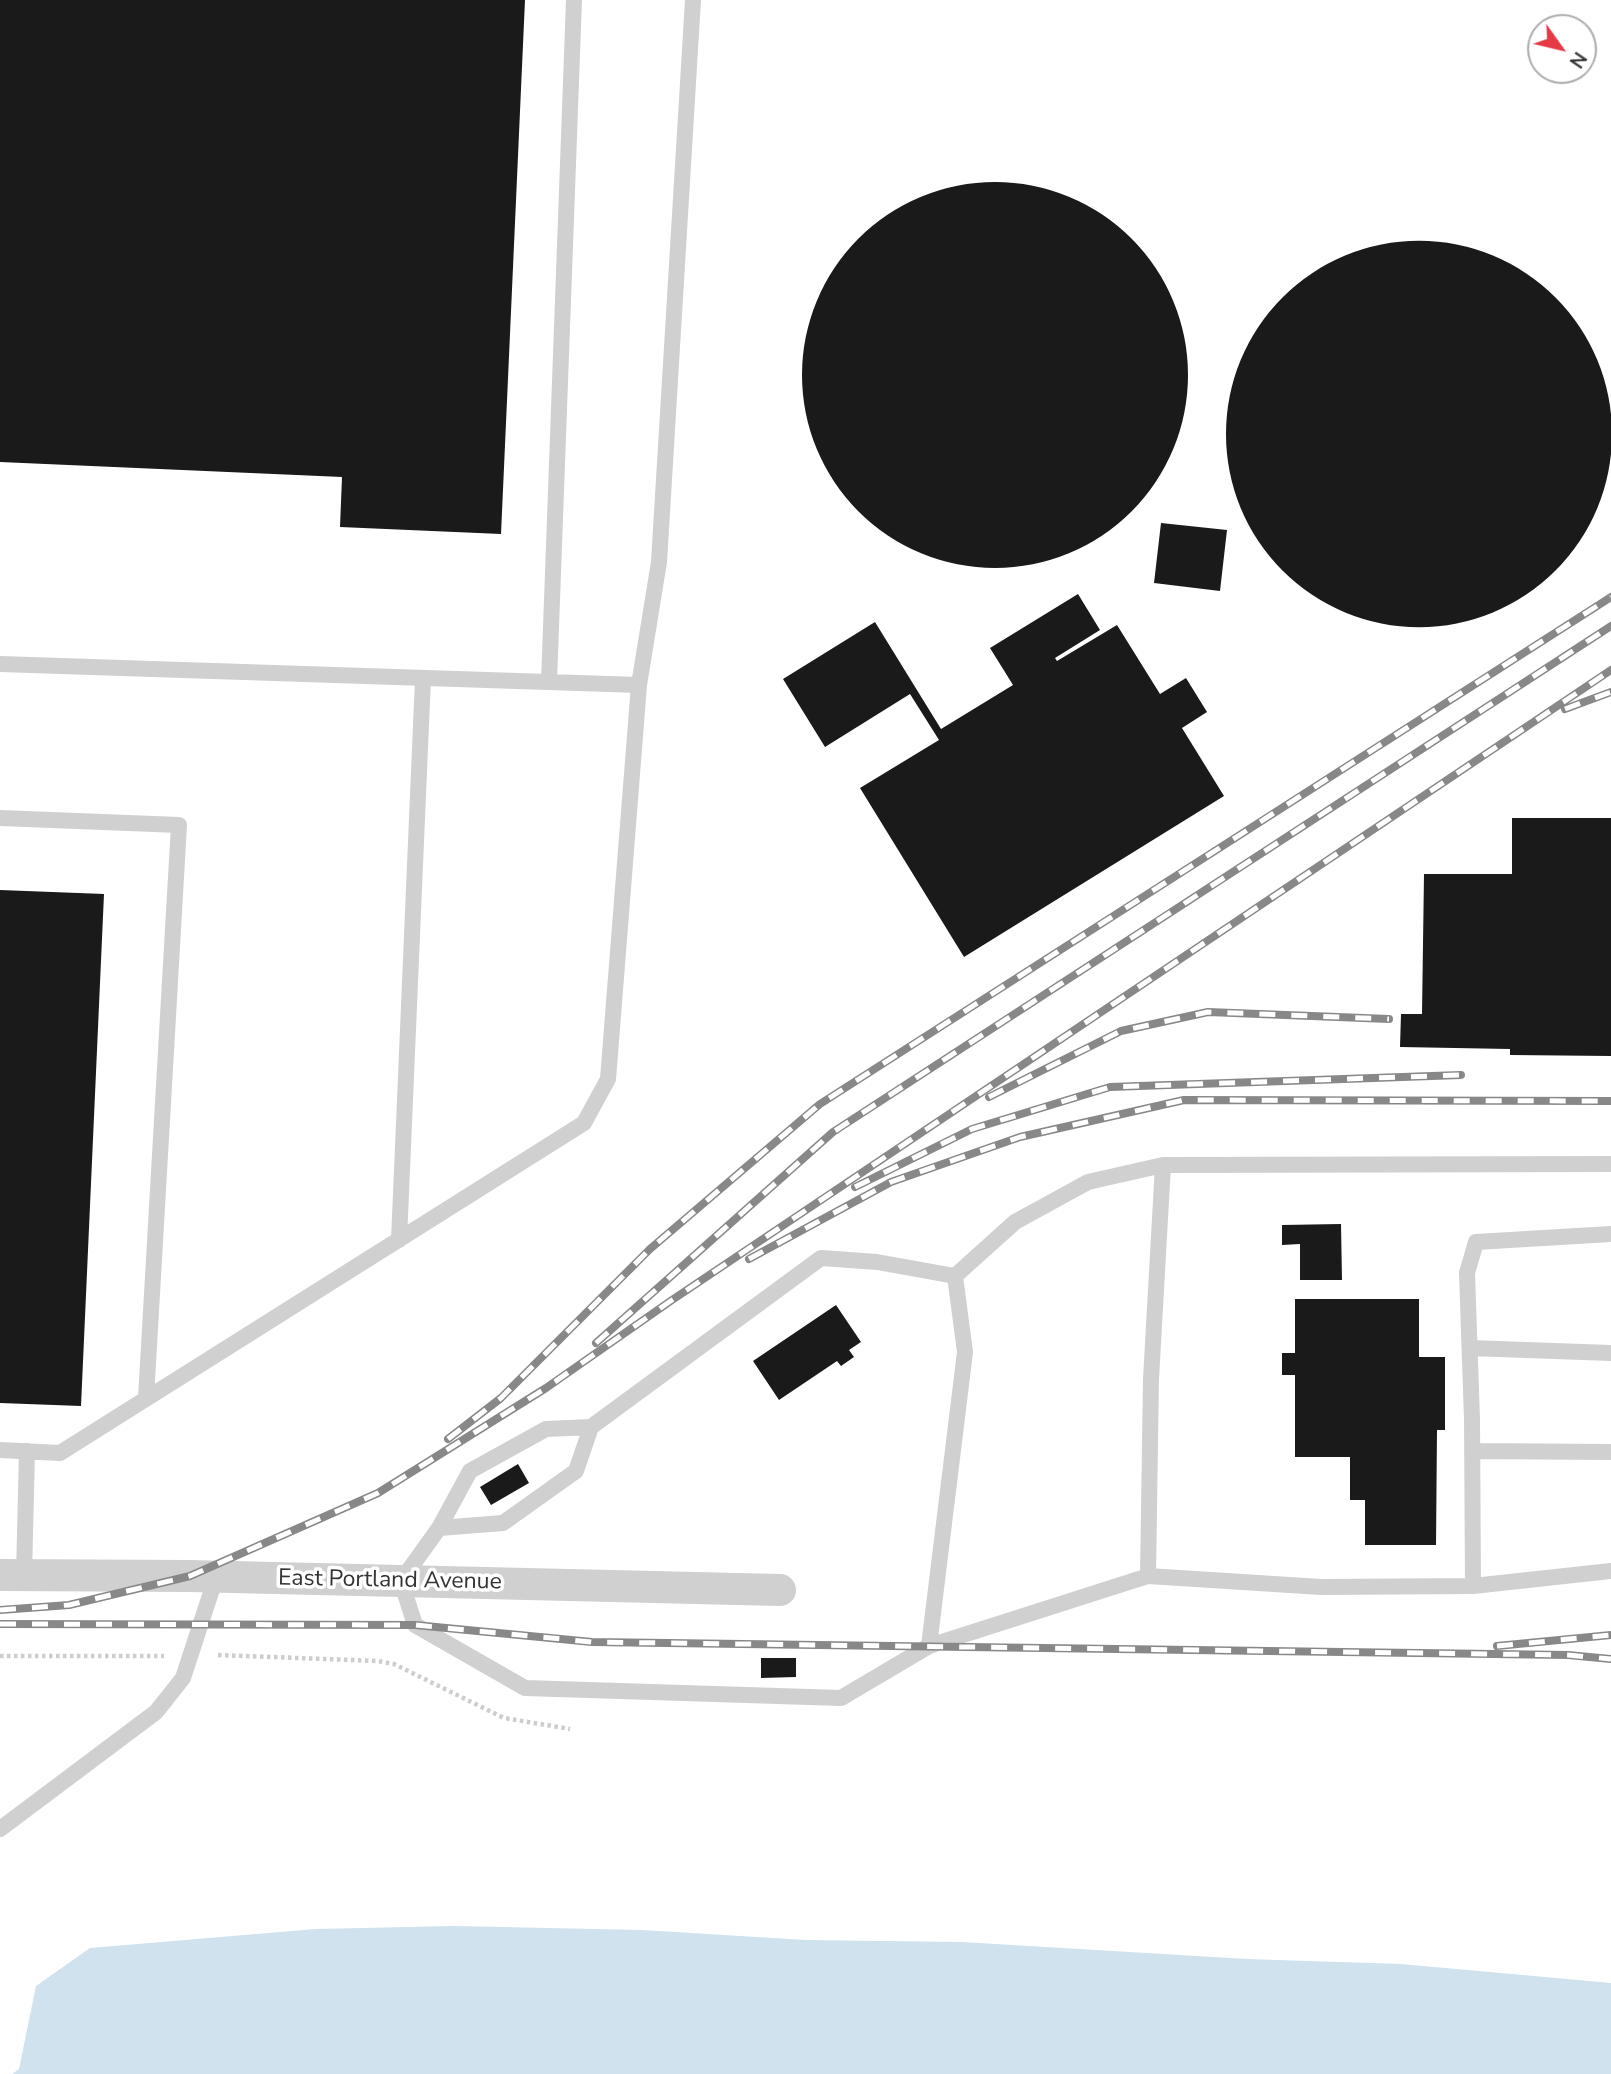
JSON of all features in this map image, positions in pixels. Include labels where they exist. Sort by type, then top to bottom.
[{"type":"street","name":"East Portland Avenue","points":[[12,1575],[780,1590]]},
{"type":"lane","points":[[549,682],[574,0]]},
{"type":"lane","points":[[0,1450],[60,1452],[584,1124],[608,1079],[639,685],[659,562],[692,0]]},
{"type":"lane","points":[[0,663],[639,685]]},
{"type":"lane","points":[[398,1240],[423,678]]},
{"type":"lane","points":[[0,818],[179,825],[146,1398]]},
{"type":"lane","points":[[955,1276],[1015,1222],[1088,1182],[1163,1165],[1611,1164]]},
{"type":"lane","points":[[1148,1576],[1151,1379],[1163,1165]]},
{"type":"lane","points":[[1473,1586],[1467,1273],[1476,1242],[1611,1234]]},
{"type":"lane","points":[[955,1276],[877,1262],[821,1258],[591,1427],[546,1429],[470,1472],[439,1528],[401,1581],[415,1625],[525,1688],[841,1698],[929,1646],[1148,1576],[1321,1587],[1473,1586],[1611,1571]]},
{"type":"lane","points":[[929,1646],[965,1352],[955,1276]]},
{"type":"lane","points":[[1470,1348],[1611,1353]]},
{"type":"lane","points":[[439,1528],[503,1523],[576,1471],[591,1427]]},
{"type":"lane","points":[[12,1575],[27,1451]]},
{"type":"lane","points":[[1472,1451],[1611,1452]]},
{"type":"lane","points":[[0,1829],[156,1712],[183,1678],[216,1577]]},
{"type":"path","points":[[244,1655],[394,1664],[504,1718],[570,1729]]},
{"type":"path","points":[[0,1656],[114,1657]]},
{"type":"water","points":[[454,1926],[642,1930],[806,1940],[962,1942],[1247,1959],[1401,1964],[1611,1983],[1611,2074],[12,2074],[19,2069],[36,1986],[90,1948],[316,1929]]},
{"type":"building","points":[[0,0],[525,0],[501,534],[340,527],[342,477],[0,462]]},
{"type":"building","points":[[995,182],[1033,186],[1069,197],[1102,215],[1131,239],[1155,268],[1173,301],[1184,337],[1188,375],[1184,413],[1173,449],[1155,482],[1131,511],[1102,535],[1069,553],[1033,564],[995,568],[957,564],[921,553],[888,535],[859,511],[835,482],[817,449],[806,413],[802,375],[806,337],[817,301],[835,268],[859,239],[888,215],[921,197],[957,186]]},
{"type":"building","points":[[1419,241],[1457,245],[1493,256],[1526,274],[1555,298],[1579,327],[1597,360],[1608,396],[1612,434],[1608,472],[1597,508],[1579,541],[1555,570],[1526,594],[1493,612],[1457,623],[1419,627],[1381,623],[1345,612],[1312,594],[1283,570],[1259,541],[1241,508],[1230,472],[1226,434],[1230,396],[1241,360],[1259,327],[1283,298],[1312,274],[1345,256],[1381,245]]},
{"type":"building","points":[[1161,523],[1227,530],[1220,591],[1154,583]]},
{"type":"building","points":[[1078,594],[1100,630],[1055,658],[1057,661],[1117,625],[1160,694],[1186,678],[1207,712],[1182,728],[1224,796],[964,957],[860,788],[939,740],[910,694],[825,747],[783,679],[875,622],[941,729],[1013,685],[990,648]]},
{"type":"building","points":[[1512,818],[1611,818],[1611,1056],[1510,1055],[1510,1049],[1400,1047],[1401,1014],[1422,1014],[1424,874],[1512,874]]},
{"type":"building","points":[[0,890],[104,894],[81,1406],[0,1403]]},
{"type":"building","points":[[1341,1224],[1342,1280],[1300,1280],[1300,1244],[1282,1245],[1282,1225]]},
{"type":"building","points":[[1295,1299],[1419,1299],[1419,1357],[1445,1357],[1445,1430],[1437,1430],[1436,1545],[1365,1545],[1365,1500],[1350,1500],[1350,1457],[1295,1457],[1295,1375],[1282,1375],[1282,1353],[1295,1353]]},
{"type":"building","points":[[836,1305],[861,1342],[849,1350],[854,1357],[841,1366],[837,1361],[779,1400],[753,1361]]},
{"type":"building","points":[[518,1464],[529,1483],[491,1505],[480,1487]]},
{"type":"building","points":[[761,1658],[796,1658],[796,1677],[761,1678]]},
{"type":"railway","points":[[448,1439],[501,1398],[650,1249],[820,1104],[1611,597]]},
{"type":"railway","points":[[596,1343],[833,1132],[1611,626]]},
{"type":"railway","points":[[0,1610],[69,1605],[190,1576],[378,1493],[546,1388],[672,1300],[1611,670]]},
{"type":"railway","points":[[1565,709],[1611,692]]},
{"type":"railway","points":[[989,1097],[1121,1031],[1208,1012],[1389,1019]]},
{"type":"railway","points":[[855,1187],[972,1129],[1110,1087],[1461,1075]]},
{"type":"railway","points":[[749,1259],[891,1182],[1020,1137],[1184,1100],[1611,1101]]},
{"type":"railway","points":[[0,1624],[415,1625],[592,1642],[1568,1655],[1611,1659]]},
{"type":"railway","points":[[1497,1646],[1611,1635]]}]
